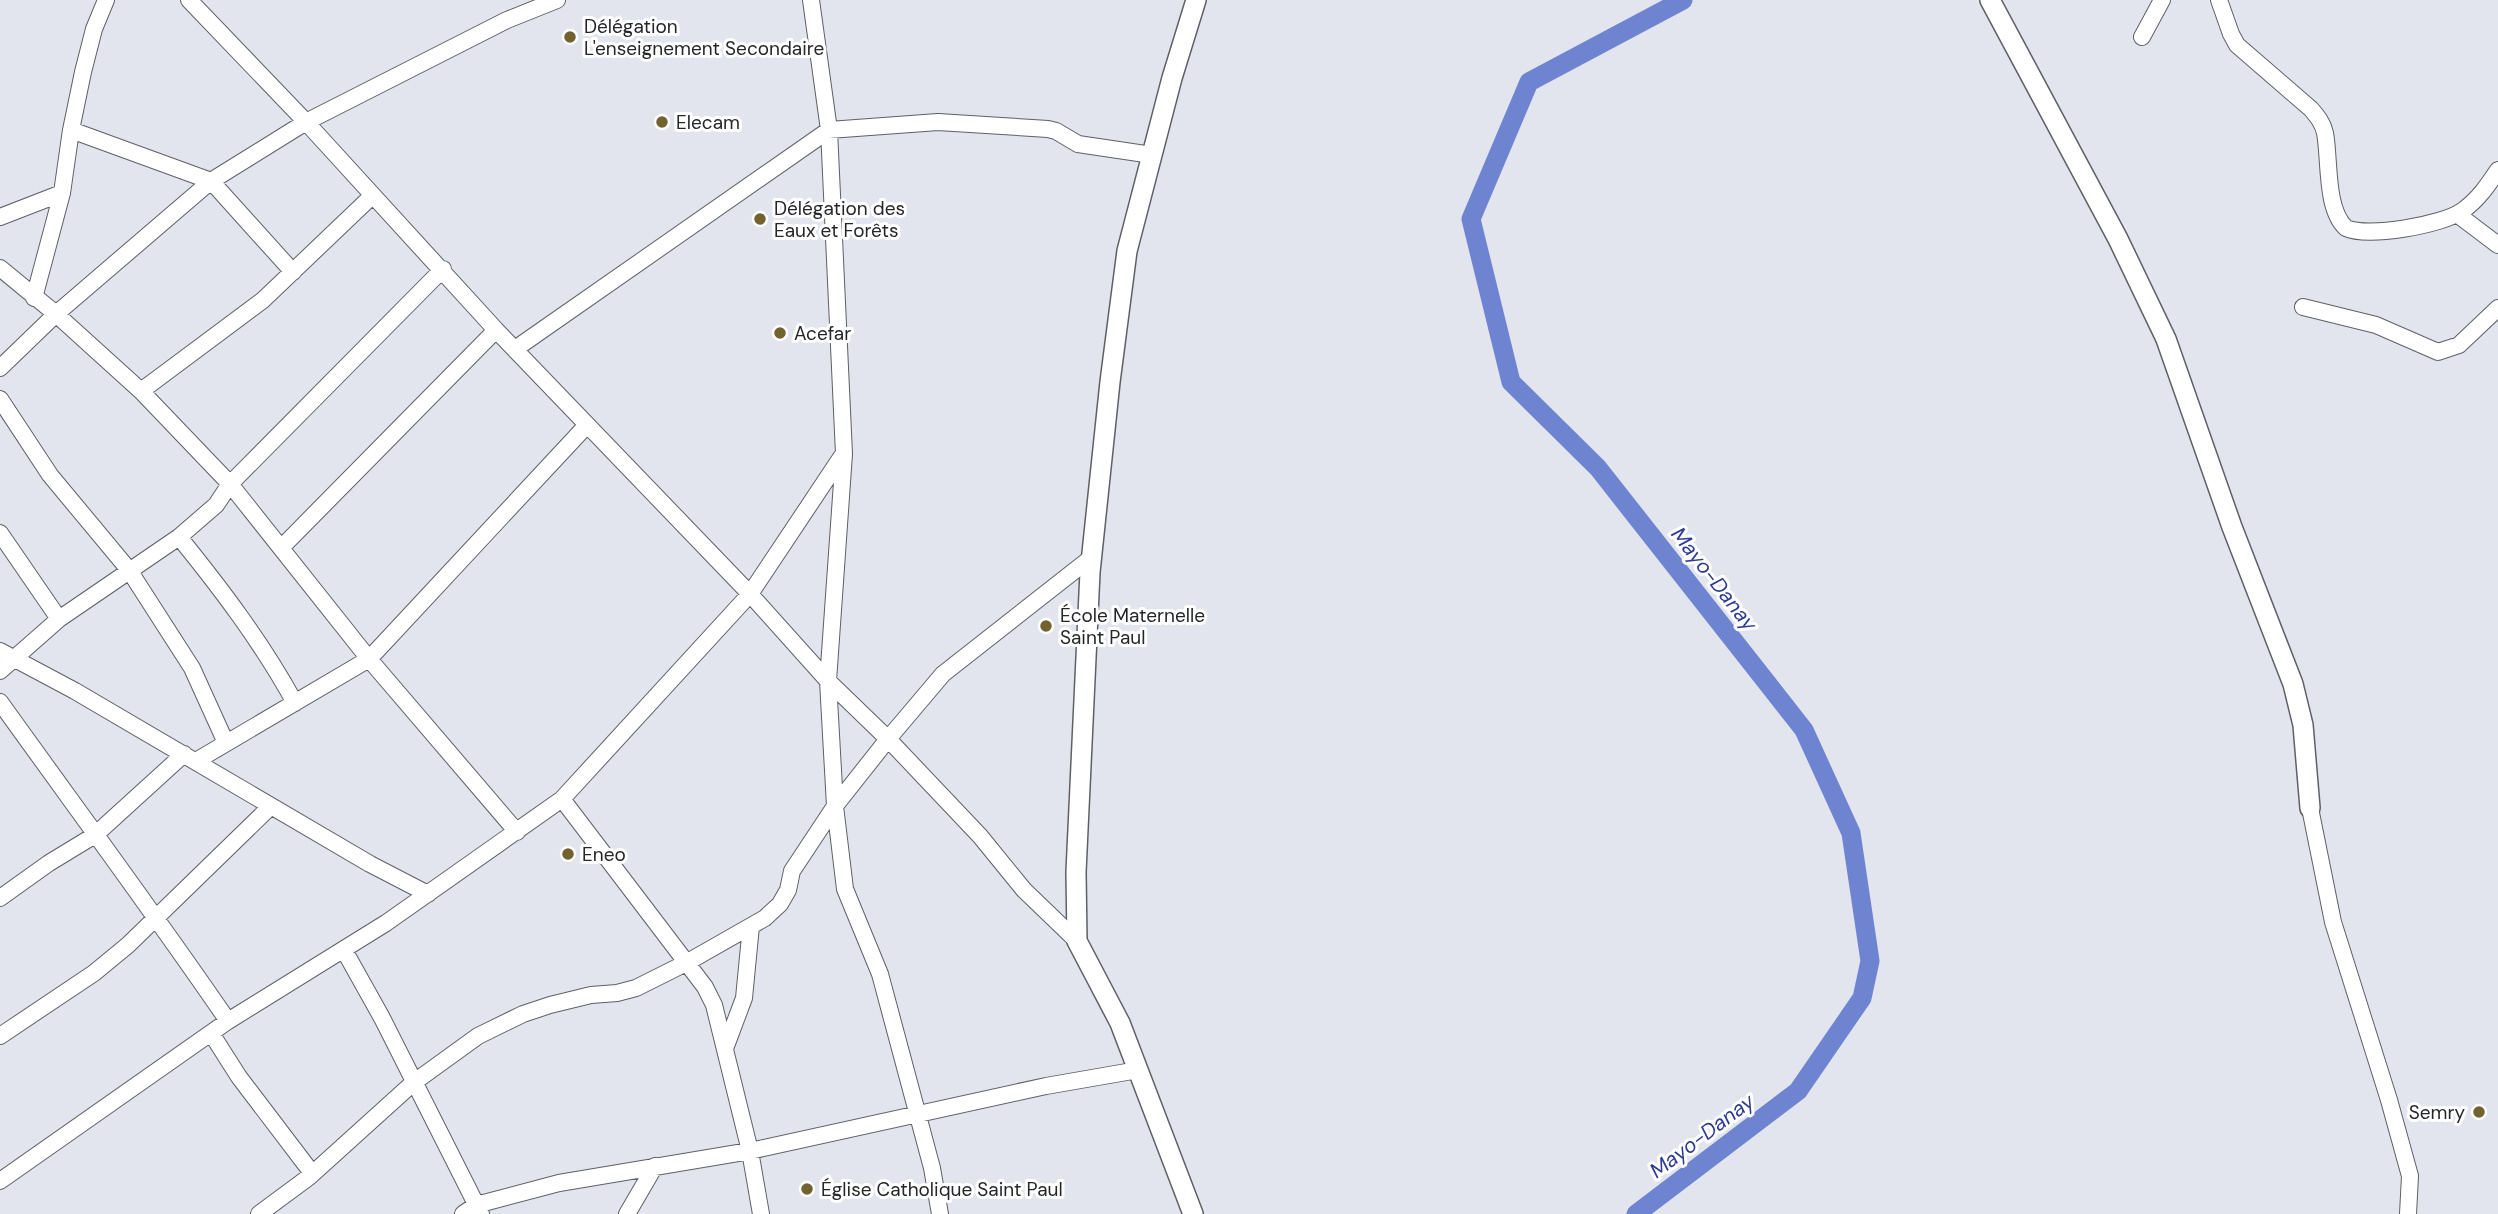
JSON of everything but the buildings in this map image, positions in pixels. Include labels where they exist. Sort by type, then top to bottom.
[{"type":"main road","points":[[1193,1214],[1120,1023],[1077,941],[1076,872],[1092,557],[1127,251],[1172,78],[1196,0]]},
{"type":"main road","points":[[1990,0],[2118,239],[2166,339],[2232,527],[2293,684],[2303,726],[2310,808]]},
{"type":"street","points":[[34,298],[62,193],[71,130],[94,29],[106,0]]},
{"type":"street","points":[[189,0],[306,122],[496,330],[750,594],[828,681],[888,739],[980,836],[1024,890],[1077,941]]},
{"type":"street","points":[[0,368],[56,314],[211,181],[306,122],[507,20],[557,0]]},
{"type":"street","points":[[811,0],[830,130],[844,454],[828,681],[835,806],[845,889],[880,974],[932,1168],[940,1214]]},
{"type":"street","points":[[2141,37],[2162,0]]},
{"type":"street","points":[[2220,0],[2231,34],[2238,45],[2320,120],[2325,131],[2330,183],[2338,217],[2346,228],[2364,233],[2425,224],[2457,214],[2485,190],[2498,170]]},
{"type":"street","points":[[515,349],[830,130],[938,122],[1048,129],[1078,144],[1152,155]]},
{"type":"street","points":[[71,130],[211,181],[293,271]]},
{"type":"street","points":[[0,217],[62,193]]},
{"type":"street","points":[[141,391],[236,321],[372,196]]},
{"type":"street","points":[[2457,214],[2498,245]]},
{"type":"street","points":[[0,268],[56,314],[141,391],[230,484],[369,659],[517,832]]},
{"type":"street","points":[[0,671],[7,655],[27,645],[59,619],[180,537],[216,505],[230,484],[443,270]]},
{"type":"street","points":[[2303,307],[2376,325],[2438,352],[2459,345],[2498,308]]},
{"type":"street","points":[[281,548],[496,330]]},
{"type":"street","points":[[0,399],[50,475],[129,570],[192,668],[226,743]]},
{"type":"street","points":[[0,898],[95,835],[190,758],[226,743],[369,659],[587,425]]},
{"type":"street","points":[[0,1181],[228,1021],[344,950],[562,799],[750,594],[844,454]]},
{"type":"street","points":[[0,533],[59,619]]},
{"type":"street","points":[[180,537],[218,584],[266,652],[295,703]]},
{"type":"street","points":[[259,1214],[312,1173],[413,1083],[478,1037],[523,1014],[550,1005],[591,995],[636,989],[751,926],[780,904],[788,890],[792,871],[835,806],[943,674],[1092,557]]},
{"type":"street","points":[[7,655],[75,691],[370,864],[428,894]]},
{"type":"street","points":[[0,702],[157,918],[228,1021]]},
{"type":"street","points":[[562,799],[705,987],[714,1005],[750,1151],[761,1214]]},
{"type":"street","points":[[0,1036],[94,973],[157,918],[214,859],[271,806]]},
{"type":"street","points":[[2310,808],[2333,922],[2410,1176],[2411,1197],[2408,1214]]},
{"type":"street","points":[[726,1047],[744,998],[751,926]]},
{"type":"street","points":[[344,950],[382,1018],[473,1211],[559,1183],[750,1151],[1046,1086],[1138,1070]]},
{"type":"street","points":[[211,1033],[239,1077],[312,1173]]},
{"type":"street","points":[[627,1214],[655,1166]]},
{"type":"waterway","name":"Mayo-Danay","points":[[1636,1214],[1798,1091],[1862,998],[1870,961],[1851,833],[1804,730],[1598,468],[1511,382],[1471,219],[1529,82],[1683,0]]},
{"type":"place","name":"Délégation L'enseignement Secondaire","points":[[570,37]]},
{"type":"place","name":"Elecam","points":[[662,122]]},
{"type":"place","name":"Délégation des Eaux et Forêts","points":[[760,219]]},
{"type":"place","name":"Acefar","points":[[780,333]]},
{"type":"place","name":"École Maternelle Saint Paul","points":[[1046,626]]},
{"type":"place","name":"Eneo","points":[[568,854]]},
{"type":"place","name":"Semry","points":[[2479,1112]]},
{"type":"place","name":"Église Catholique Saint Paul","points":[[807,1189]]}]
